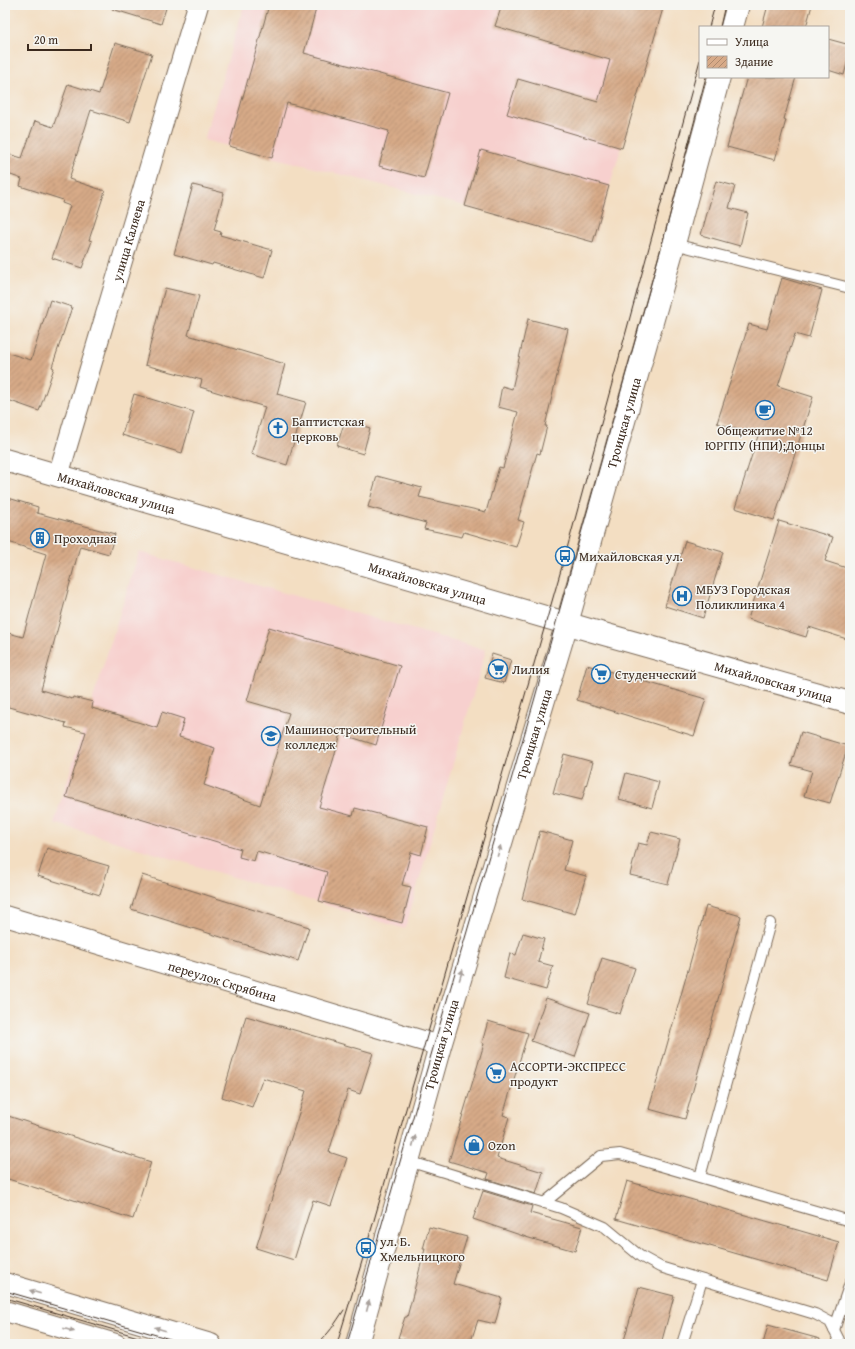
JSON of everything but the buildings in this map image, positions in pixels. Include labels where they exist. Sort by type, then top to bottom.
[{"type":"street","name":"улица Каляева","points":[[58,476],[198,5]]},
{"type":"street","points":[[732,26],[738,5]]},
{"type":"street","name":"Троицкая улица","points":[[357,1344],[440,1046],[567,623],[674,244],[719,78]]},
{"type":"street","name":"Михайловская улица","points":[[5,460],[567,623],[850,703]]},
{"type":"street","name":"переулок Скрябина","points":[[5,916],[440,1046]]},
{"type":"street","points":[[5,1283],[211,1344]]},
{"type":"street","points":[[5,1311],[116,1344]]},
{"type":"lane","points":[[674,244],[850,288]]},
{"type":"lane","points":[[700,1178],[770,923]]},
{"type":"lane","points":[[544,1203],[601,1156],[620,1154],[850,1221]]},
{"type":"lane","points":[[408,1161],[561,1208],[605,1227],[640,1256],[660,1268],[816,1314],[830,1322],[839,1340],[838,1344]]},
{"type":"lane","points":[[682,1344],[702,1280]]},
{"type":"lane","points":[[834,1330],[850,1282]]},
{"type":"shaded area","points":[[244,5],[664,5],[593,242],[465,206],[204,140]]},
{"type":"shaded area","name":"Машиностроительный колледж","points":[[139,552],[486,650],[405,929],[54,823]]},
{"type":"tram line","points":[[709,26],[715,5]]},
{"type":"tram line","points":[[720,26],[725,5]]},
{"type":"tram line","points":[[337,1344],[565,556],[699,64]]},
{"type":"tram line","points":[[347,1344],[534,701],[663,241],[706,78]]},
{"type":"tram line","points":[[5,1291],[187,1344]]},
{"type":"tram line","points":[[5,1298],[162,1344]]},
{"type":"tram line","points":[[316,1344],[328,1333],[344,1310]]},
{"type":"place","name":"Общежитие №12 ЮРГПУ (НПИ);Донцы","points":[[765,410]]},
{"type":"place","name":"Баптистская церковь","points":[[278,428]]},
{"type":"place","name":"Проходная","points":[[40,538]]},
{"type":"place","name":"Михайловская ул.","points":[[565,556]]},
{"type":"place","name":"МБУЗ Городская Поликлиника 4","points":[[682,596]]},
{"type":"place","name":"Лилия","points":[[498,669]]},
{"type":"place","name":"Студенческий","points":[[601,674]]},
{"type":"place","name":"Машиностроительный колледж","points":[[271,736]]},
{"type":"place","name":"АССОРТИ-ЭКСПРЕСС продукт","points":[[496,1073]]},
{"type":"place","name":"Ozon","points":[[474,1145]]},
{"type":"place","name":"ул. Б. Хмельницкого","points":[[366,1248]]}]
